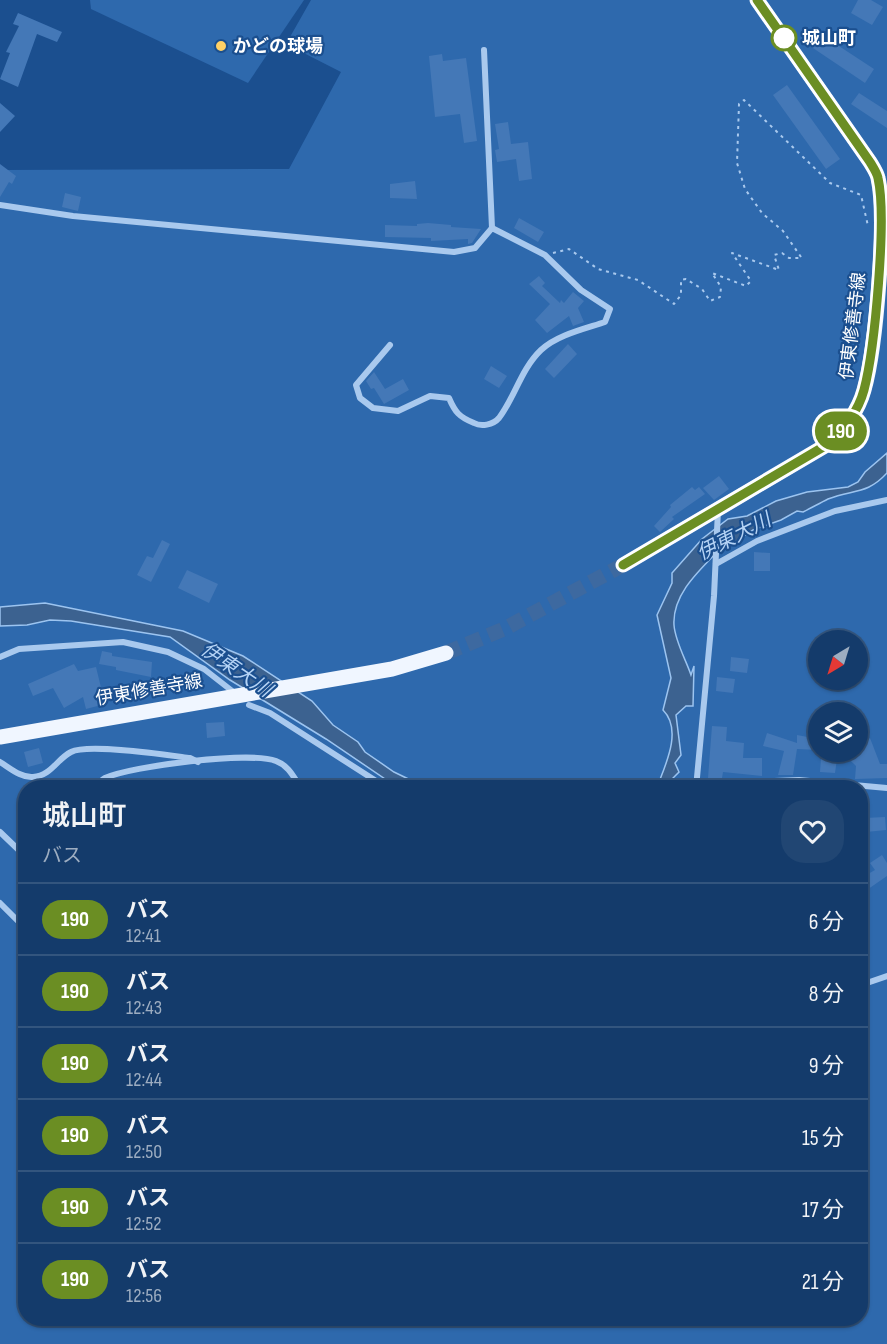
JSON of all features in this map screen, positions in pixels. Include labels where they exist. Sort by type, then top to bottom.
[{"type":"main road","name":"伊東修善寺線","points":[[623,565],[830,443],[852,419],[864,390],[883,275],[882,205],[878,178],[870,162],[757,0]]},
{"type":"main road","name":"伊東修善寺線","points":[[0,737],[237,694],[251,698],[310,684],[392,669],[446,653]]},
{"type":"street","points":[[0,205],[73,216],[454,252],[475,248],[492,228],[484,50]]},
{"type":"street","points":[[390,345],[356,385],[360,398],[374,408],[398,411],[430,396],[449,398],[455,413],[478,425],[498,420],[522,374],[541,349],[573,332],[605,322],[610,309],[581,291],[545,255],[492,228]]},
{"type":"street","points":[[716,564],[757,541],[835,511],[887,500]]},
{"type":"street","points":[[698,780],[716,564],[718,507]]},
{"type":"street","points":[[0,657],[19,649],[123,642],[168,652],[204,669],[237,694]]},
{"type":"street","points":[[251,698],[270,713],[375,780]]},
{"type":"street","points":[[0,762],[21,775],[34,777],[49,772],[71,752],[111,750],[190,758],[200,762]]},
{"type":"street","points":[[103,780],[159,766],[232,758],[274,760],[288,767],[296,780]]},
{"type":"street","points":[[868,786],[887,788]]},
{"type":"street","points":[[0,832],[18,849]]},
{"type":"street","points":[[0,903],[18,920]]},
{"type":"street","points":[[868,983],[887,976]]},
{"type":"path","points":[[545,255],[569,249],[598,269],[638,280],[674,304],[681,295],[681,280],[686,279],[702,289],[710,302],[720,297],[721,286],[711,273],[746,286],[751,281],[732,253],[779,270],[774,255],[782,253],[789,258],[802,258],[783,231],[762,213],[745,189],[736,163],[739,104],[744,100],[830,183],[861,195]]},
{"type":"shaded area","name":"かどの球場","points":[[90,0],[304,0],[248,83],[91,9]]},
{"type":"shaded area","points":[[311,0],[887,0],[887,1344],[0,1344],[0,170],[289,169],[341,72],[286,44]]},
{"type":"water","name":"伊東大川","points":[[887,453],[887,473],[873,485],[828,499],[803,512],[797,511],[781,520],[753,530],[726,548],[722,547],[697,572],[683,592],[675,613],[674,625],[678,644],[691,675],[694,666],[693,706],[686,706],[676,715],[681,755],[675,763],[679,772],[671,780],[660,780],[668,759],[672,728],[663,710],[671,678],[657,615],[672,583],[672,573],[702,539],[728,519],[747,516],[776,501],[807,492],[848,487],[858,482],[865,472]]},
{"type":"water","name":"伊東大川","points":[[45,603],[183,631],[243,656],[312,701],[333,725],[358,742],[365,752],[394,772],[411,780],[387,780],[326,739],[230,680],[170,637],[71,621],[50,620],[27,625],[0,626],[0,607]]},
{"type":"building","points":[[858,0],[871,0],[883,7],[872,25],[851,13]]},
{"type":"building","points":[[18,13],[62,32],[57,42],[37,34],[18,87],[0,79],[10,53],[6,52],[19,26],[13,24]]},
{"type":"building","points":[[816,31],[874,69],[865,83],[807,44]]},
{"type":"building","points":[[442,54],[443,61],[466,58],[477,141],[464,143],[460,114],[435,117],[429,56]]},
{"type":"building","points":[[787,85],[840,159],[826,169],[773,95]]},
{"type":"building","points":[[859,93],[887,111],[887,128],[851,104]]},
{"type":"building","points":[[0,103],[15,116],[0,132]]},
{"type":"building","points":[[508,122],[511,144],[528,142],[532,179],[519,181],[516,159],[497,162],[495,150],[499,149],[495,124]]},
{"type":"building","points":[[0,164],[16,176],[12,184],[9,182],[0,197]]},
{"type":"building","points":[[415,181],[417,199],[390,198],[390,184]]},
{"type":"building","points":[[65,193],[81,197],[78,211],[62,207]]},
{"type":"building","points":[[519,218],[544,232],[538,242],[514,228]]},
{"type":"building","points":[[428,223],[481,229],[472,243],[468,244],[468,239],[431,241],[431,238],[385,237],[385,225],[417,226],[417,224]]},
{"type":"building","points":[[539,276],[545,283],[542,286],[560,303],[561,300],[564,303],[573,292],[584,301],[578,308],[584,322],[573,326],[569,316],[547,333],[535,320],[550,304],[529,284]]},
{"type":"building","points":[[568,344],[577,354],[554,378],[545,369]]},
{"type":"building","points":[[491,366],[507,376],[499,388],[484,379]]},
{"type":"building","points":[[374,372],[385,389],[403,379],[409,390],[384,404],[374,388],[371,389],[366,381]]},
{"type":"building","points":[[719,476],[729,489],[714,500],[703,488]]},
{"type":"building","points":[[692,487],[695,490],[699,487],[705,494],[672,517],[674,519],[660,532],[654,526],[671,507],[670,505]]},
{"type":"building","points":[[162,540],[170,544],[151,582],[137,575],[147,556],[153,558]]},
{"type":"building","points":[[754,552],[770,553],[770,571],[754,571]]},
{"type":"building","points":[[187,570],[218,584],[209,603],[178,588]]},
{"type":"building","points":[[102,651],[112,653],[112,656],[152,662],[151,677],[99,664]]},
{"type":"building","points":[[731,657],[749,659],[747,673],[730,671]]},
{"type":"building","points":[[74,664],[78,671],[96,667],[105,704],[86,709],[83,697],[64,708],[53,688],[33,696],[28,684]]},
{"type":"building","points":[[717,677],[735,679],[733,693],[716,691]]},
{"type":"building","points":[[224,722],[225,736],[207,738],[206,723]]},
{"type":"building","points":[[712,726],[727,727],[726,741],[744,743],[743,758],[762,758],[762,776],[723,772],[722,778],[708,778]]},
{"type":"building","points":[[767,733],[797,743],[797,735],[808,737],[808,750],[797,749],[793,775],[778,775],[784,751],[763,746]]},
{"type":"building","points":[[870,738],[880,764],[887,764],[887,778],[855,779],[856,766],[852,762],[868,762],[868,739]]},
{"type":"building","points":[[39,748],[43,763],[28,767],[24,752]]},
{"type":"building","points":[[821,762],[837,762],[835,773],[820,772]]},
{"type":"building","points":[[885,817],[886,830],[868,832],[868,818]]},
{"type":"building","points":[[882,855],[887,863],[887,876],[868,889],[868,874],[875,870],[870,863]]},
{"type":"tunnel","points":[[446,653],[504,629],[623,565]]},
{"type":"bus line","name":"190","points":[[623,565],[746,490],[806,459],[830,443],[852,419],[864,390],[871,348],[881,252],[882,205],[878,178],[870,162],[757,0]]},
{"type":"place","name":"城山町","points":[[784,38]]},
{"type":"place","name":"かどの球場","points":[[221,46]]}]
